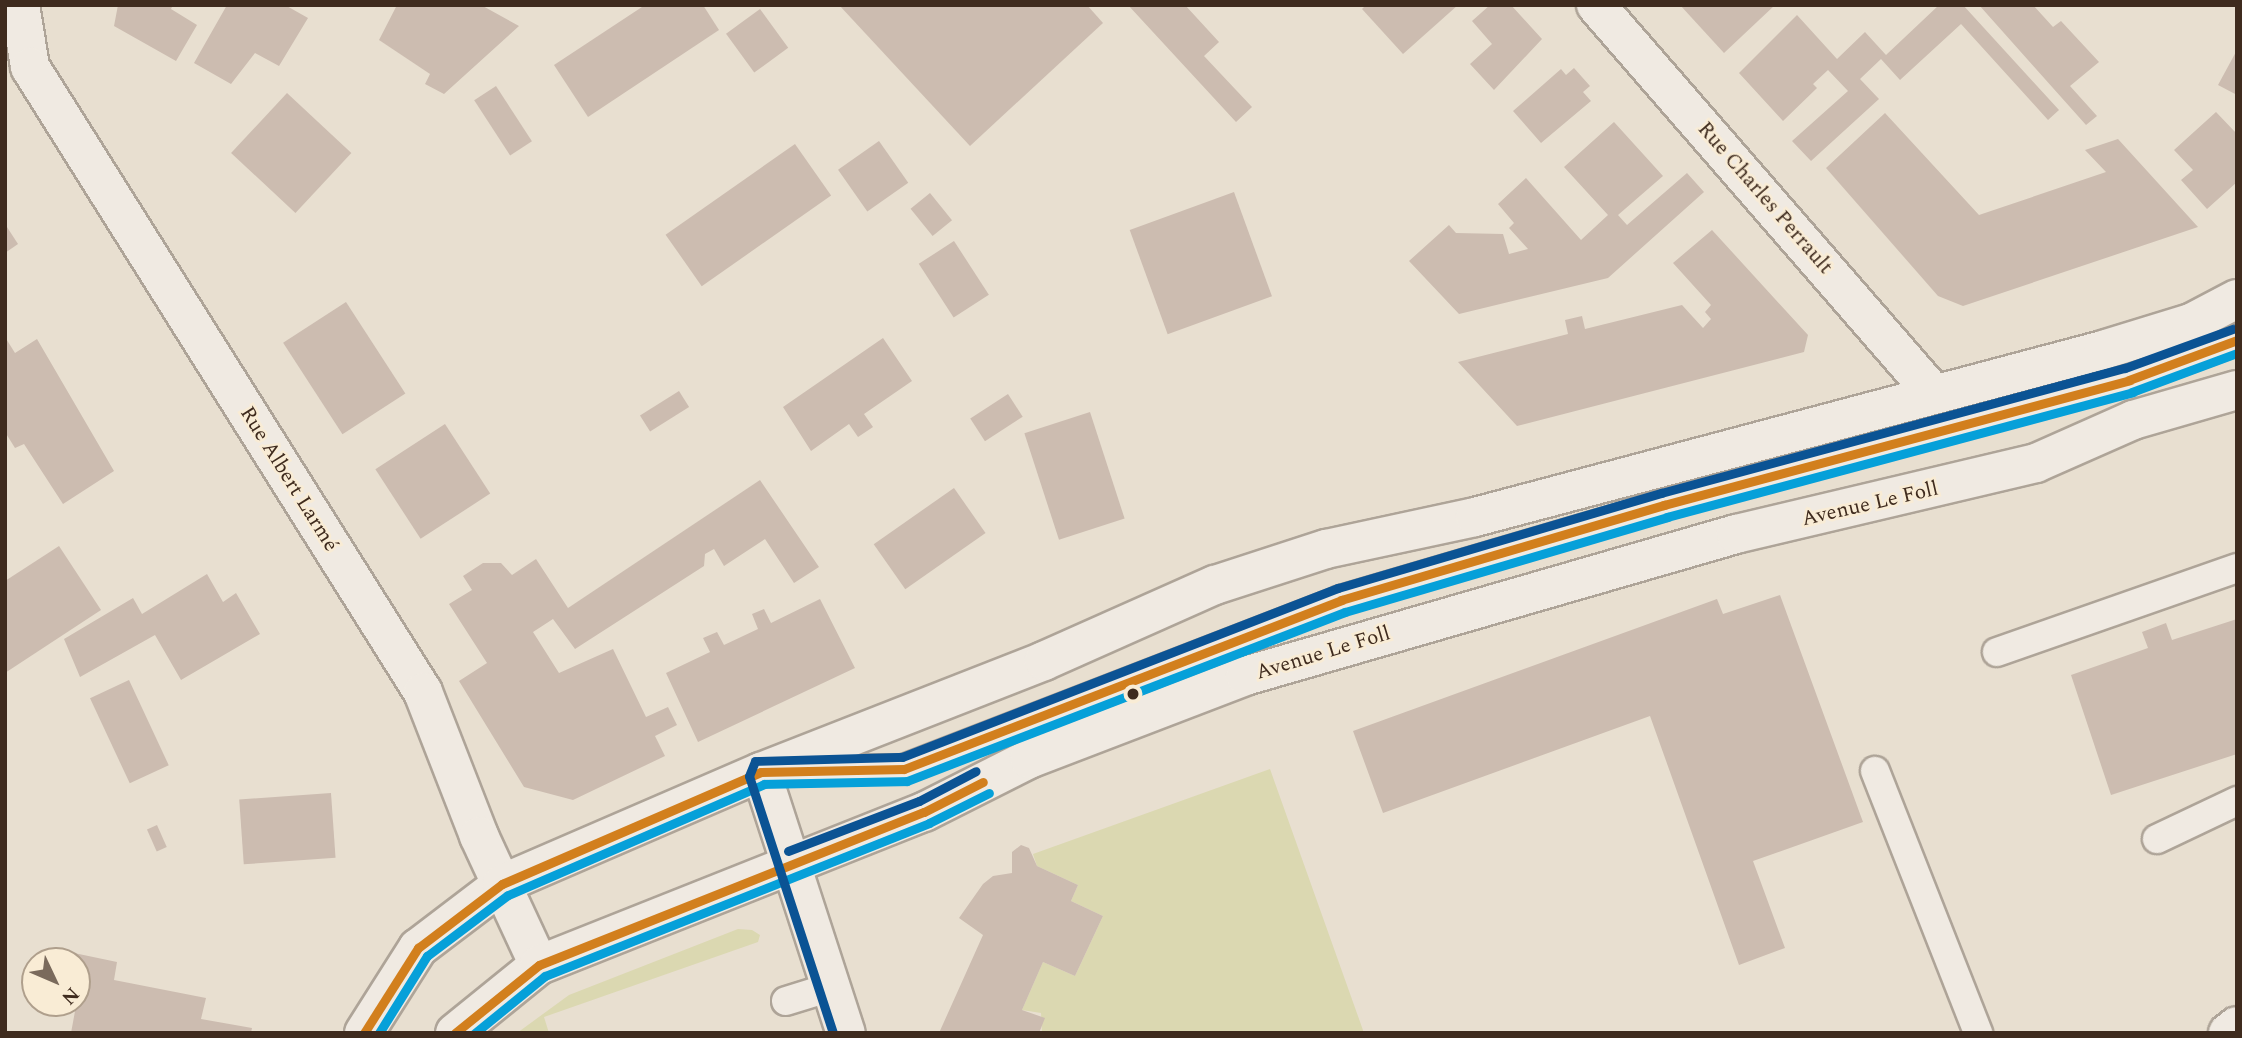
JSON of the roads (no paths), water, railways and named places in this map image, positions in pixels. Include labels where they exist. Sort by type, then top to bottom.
[{"type":"main road","name":"Rue Albert Larmé","points":[[20,5],[30,68],[423,692],[502,884],[539,965]]},
{"type":"main road","name":"Rue Charles Perrault","points":[[1596,5],[1933,393]]},
{"type":"main road","points":[[5,36],[30,68]]},
{"type":"main road","name":"Avenue Le Foll","points":[[363,1033],[418,948],[502,884],[761,772],[1044,661],[1215,585],[1326,549],[1475,517],[1933,393],[2103,350],[2191,323],[2237,299]]},
{"type":"main road","name":"Avenue Le Foll","points":[[455,1033],[539,965],[792,862],[924,812],[1029,759],[1245,676],[1735,534],[2036,464],[2133,420],[2237,390]]},
{"type":"main road","points":[[761,772],[846,1033]]},
{"type":"main road","points":[[2228,1033],[2237,1026]]},
{"type":"lane","name":"Avenue Le Foll","points":[[761,772],[904,768],[1341,600],[1677,501],[2129,380],[2237,340]]},
{"type":"lane","points":[[1997,652],[2237,568]]},
{"type":"lane","points":[[1875,771],[1978,1033]]},
{"type":"lane","points":[[2157,839],[2237,801]]},
{"type":"lane","points":[[786,1001],[831,987]]}]
